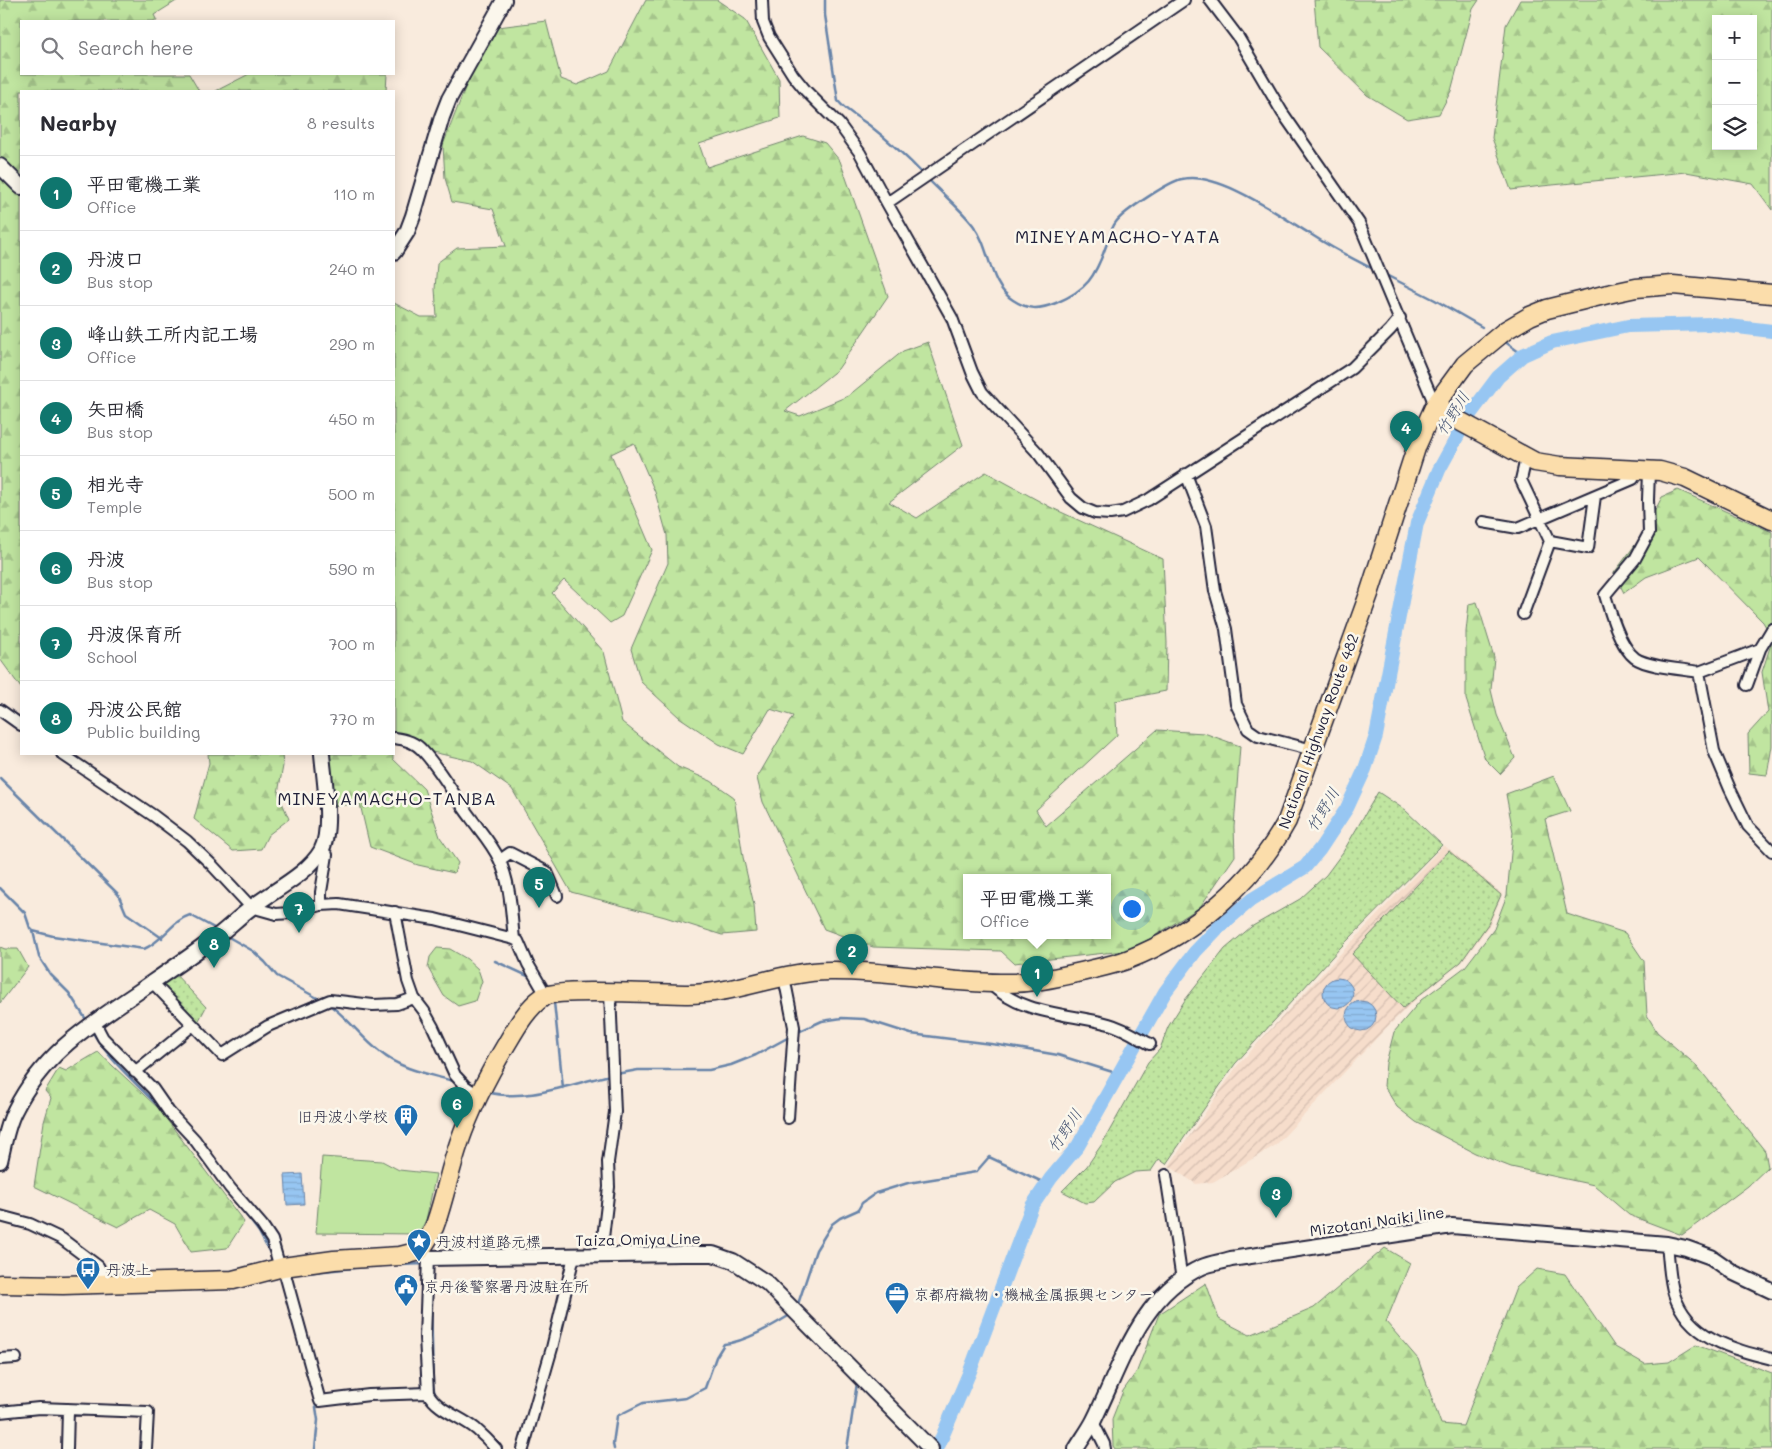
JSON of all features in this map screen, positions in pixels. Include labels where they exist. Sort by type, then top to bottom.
[{"type":"highway","name":"National Highway Route 482","points":[[546,995],[564,992],[691,994],[718,992],[804,972],[831,971],[1002,983],[1053,979],[1126,960],[1151,950],[1170,939],[1223,901],[1246,879],[1276,840],[1295,801],[1369,594],[1417,445],[1465,364],[1506,330],[1530,316],[1547,309],[1626,290],[1664,286],[1717,288],[1772,294]]},
{"type":"highway","points":[[1439,408],[1535,462],[1560,466],[1660,471],[1685,478],[1772,520]]},
{"type":"highway","points":[[0,1284],[108,1284],[233,1280],[281,1268],[334,1260],[424,1254],[436,1224],[458,1146],[478,1095],[515,1030],[535,1004],[546,995]]},
{"type":"main road","points":[[395,250],[407,232],[413,216],[449,99],[504,0]]},
{"type":"main road","points":[[0,166],[20,186]]},
{"type":"main road","points":[[0,1161],[14,1110],[49,1059],[74,1036],[221,933],[251,907],[294,877],[311,863],[321,851],[326,839],[327,820],[322,755]]},
{"type":"main road","name":"Mizotani Naiki line","points":[[1076,1449],[1093,1422],[1138,1327],[1153,1306],[1182,1280],[1202,1268],[1231,1259],[1452,1226],[1666,1244],[1686,1248],[1711,1257],[1734,1273],[1772,1290]]},
{"type":"main road","name":"Taiza Omiya Line","points":[[424,1254],[574,1256],[713,1254],[733,1261],[767,1283],[931,1449]]},
{"type":"street","points":[[762,0],[763,22],[769,36],[793,75],[839,124],[860,153],[886,203],[952,318],[972,372],[982,392],[1038,453],[1071,498],[1083,508],[1095,513],[1110,514],[1132,508],[1352,368],[1400,318]]},
{"type":"street","points":[[886,203],[1184,0]]},
{"type":"street","points":[[1210,0],[1238,37],[1282,112],[1360,223],[1439,408]]},
{"type":"street","points":[[1523,614],[1550,541],[1521,480],[1526,458]]},
{"type":"street","points":[[1483,522],[1518,528],[1633,479],[1644,470]]},
{"type":"street","points":[[1644,470],[1648,500],[1649,533],[1635,559],[1605,595],[1625,646],[1633,657],[1642,661],[1699,672],[1760,649]]},
{"type":"street","points":[[1186,474],[1206,526],[1215,591],[1226,629],[1236,704],[1248,729],[1258,736],[1313,750]]},
{"type":"street","points":[[1550,541],[1588,548],[1595,496]]},
{"type":"street","points":[[1747,685],[1760,649],[1772,629]]},
{"type":"street","points":[[1699,672],[1710,733],[1717,758],[1748,826],[1772,851]]},
{"type":"street","points":[[0,710],[20,724]]},
{"type":"street","points":[[395,738],[409,741],[421,748],[488,840],[500,860],[509,891],[514,938]]},
{"type":"street","points":[[63,755],[154,816],[187,842],[212,865],[251,907],[276,914],[291,913],[321,905],[340,904],[435,919],[514,938],[518,941],[528,964],[546,995]]},
{"type":"street","points":[[321,851],[327,855],[321,892],[321,905]]},
{"type":"street","points":[[500,860],[510,853],[547,872],[557,896]]},
{"type":"street","points":[[395,912],[408,981],[414,998],[433,1027],[455,1075],[465,1086],[478,1095]]},
{"type":"street","points":[[784,977],[794,1027],[788,1118]]},
{"type":"street","points":[[152,982],[222,1056],[268,1026],[326,1002],[373,1005],[397,1004],[414,998]]},
{"type":"street","points":[[988,983],[996,990],[1021,1004],[1043,1012],[1108,1023],[1120,1027],[1150,1044]]},
{"type":"street","points":[[601,1255],[609,1187],[608,1162],[615,1112],[610,993]]},
{"type":"street","points":[[91,1024],[153,1089],[168,1112],[191,1135],[272,1240],[320,1401],[370,1395],[428,1393]]},
{"type":"street","points":[[135,1072],[193,1025]]},
{"type":"street","points":[[1166,1175],[1182,1280]]},
{"type":"street","points":[[0,1216],[30,1224],[62,1239],[98,1266],[108,1284]]},
{"type":"street","points":[[1666,1244],[1674,1294],[1684,1314],[1699,1332],[1724,1345],[1772,1359]]},
{"type":"street","points":[[424,1254],[428,1393],[432,1401],[475,1428],[496,1449]]},
{"type":"street","points":[[523,1449],[550,1356],[574,1256]]},
{"type":"street","points":[[0,1359],[16,1358]]},
{"type":"street","points":[[0,1412],[39,1408],[148,1412],[146,1449]]},
{"type":"street","points":[[67,1449],[68,1409]]},
{"type":"street","points":[[1093,1422],[1105,1449]]},
{"type":"shaded area","points":[[1444,845],[1502,894],[1490,924],[1462,962],[1418,997],[1387,1027],[1276,1145],[1213,1182],[1196,1184],[1169,1166],[1237,1066]]},
{"type":"green space","points":[[0,0],[178,0],[154,15],[156,20],[20,20],[20,75],[190,75],[198,90],[20,90],[20,687],[0,659]]},
{"type":"green space","points":[[646,0],[717,0],[745,19],[779,79],[780,118],[699,144],[707,167],[803,136],[825,143],[840,161],[888,296],[838,369],[785,411],[800,416],[848,396],[903,351],[928,342],[963,445],[889,502],[917,518],[986,472],[1050,507],[1163,559],[1167,643],[1166,691],[1115,701],[1117,735],[1036,810],[1046,826],[1157,730],[1204,733],[1240,746],[1234,827],[1235,856],[1200,907],[1150,939],[1124,951],[1014,963],[1001,951],[873,947],[824,929],[763,802],[757,778],[793,716],[770,709],[743,754],[719,744],[679,717],[641,682],[631,649],[668,563],[667,535],[655,492],[634,443],[611,454],[652,550],[622,616],[610,623],[564,580],[552,593],[604,652],[622,722],[678,767],[711,781],[734,797],[743,857],[754,905],[756,932],[722,935],[665,917],[571,892],[512,789],[472,761],[432,752],[410,739],[395,735],[395,304],[421,317],[437,317],[435,289],[437,263],[457,248],[506,246],[493,209],[452,202],[445,178],[443,145],[469,78],[498,27],[546,21],[561,79],[577,85],[609,71]]},
{"type":"green space","points":[[1314,0],[1479,0],[1473,9],[1451,91],[1439,114],[1407,119],[1367,95],[1318,47]]},
{"type":"green space","points":[[1520,0],[1772,0],[1772,210],[1753,184],[1686,172],[1511,190],[1492,138],[1506,25]]},
{"type":"green space","points":[[247,75],[387,75],[386,90],[218,90]]},
{"type":"green space","points":[[1678,490],[1772,532],[1772,637],[1763,622],[1699,557],[1646,577],[1624,593],[1614,573],[1641,537],[1662,497]]},
{"type":"green space","points":[[1477,602],[1494,657],[1491,690],[1497,715],[1515,758],[1500,774],[1485,759],[1466,699],[1466,632],[1469,604]]},
{"type":"green space","points":[[1772,641],[1772,746],[1767,775],[1749,773],[1748,734],[1768,712],[1762,672]]},
{"type":"green space","points":[[208,755],[282,755],[283,766],[278,793],[289,819],[268,835],[261,849],[233,851],[194,819],[209,763]]},
{"type":"green space","points":[[325,755],[393,755],[393,759],[424,789],[440,837],[458,863],[454,873],[418,865],[370,847],[360,804],[329,806]]},
{"type":"green space","points":[[1554,776],[1570,811],[1545,819],[1567,914],[1625,933],[1644,961],[1647,1015],[1657,1032],[1697,1066],[1765,1151],[1768,1167],[1748,1186],[1682,1235],[1629,1215],[1594,1185],[1511,1167],[1475,1153],[1416,1122],[1397,1107],[1384,1086],[1386,1063],[1394,1032],[1421,1000],[1465,967],[1494,929],[1507,895],[1513,832],[1506,794]]},
{"type":"green space","points":[[1378,792],[1405,810],[1442,845],[1340,948],[1235,1064],[1166,1164],[1159,1159],[1151,1171],[1135,1172],[1115,1182],[1094,1202],[1085,1203],[1062,1191],[1087,1166],[1102,1144],[1148,1062],[1160,1049],[1168,1027],[1185,1000],[1225,949],[1251,927],[1300,899],[1326,875],[1343,852]]},
{"type":"green space","points":[[1449,851],[1501,895],[1488,924],[1461,962],[1403,1008],[1352,954]]},
{"type":"green space","points":[[0,947],[18,949],[28,967],[0,1003]]},
{"type":"green space","points":[[437,948],[450,949],[467,959],[478,969],[482,981],[475,1001],[458,1006],[444,996],[428,968],[430,957]]},
{"type":"green space","points":[[174,973],[206,1007],[197,1024],[158,984]]},
{"type":"green space","points":[[98,1052],[158,1108],[244,1222],[227,1248],[191,1252],[175,1224],[149,1210],[118,1227],[34,1186],[44,1122],[51,1098],[45,1091],[59,1068],[66,1071]]},
{"type":"green space","points":[[322,1157],[382,1161],[399,1170],[436,1174],[426,1220],[419,1234],[316,1233]]},
{"type":"green space","points":[[1385,1248],[1410,1263],[1386,1322],[1418,1359],[1441,1424],[1463,1426],[1516,1288],[1537,1269],[1565,1274],[1615,1347],[1645,1364],[1669,1362],[1696,1345],[1772,1373],[1772,1449],[1115,1449],[1113,1446],[1112,1419],[1123,1391],[1137,1371],[1159,1314],[1206,1283],[1219,1319],[1250,1335],[1314,1308]]},
{"type":"water","points":[[1338,978],[1349,982],[1353,993],[1349,1004],[1338,1008],[1327,1004],[1323,993],[1327,982]]},
{"type":"water","points":[[1361,1001],[1372,1005],[1376,1016],[1372,1027],[1361,1031],[1350,1027],[1346,1016],[1350,1005]]},
{"type":"water","points":[[302,1174],[304,1204],[287,1205],[285,1175]]},
{"type":"waterway","points":[[825,0],[825,15],[838,101],[890,143],[924,175]]},
{"type":"waterway","points":[[928,179],[973,225],[979,234],[999,285],[1013,300],[1024,306],[1039,308],[1050,305],[1067,298],[1083,287],[1094,274],[1116,222],[1148,197],[1182,179],[1197,178],[1231,188],[1267,207],[1335,249],[1375,270]]},
{"type":"waterway","points":[[1384,274],[1482,327]]},
{"type":"waterway","name":"竹野川","points":[[937,1449],[970,1371],[1032,1206],[1051,1178],[1078,1146],[1165,992],[1195,952],[1219,927],[1251,900],[1305,867],[1320,849],[1347,808],[1365,769],[1376,736],[1417,523],[1439,470],[1468,417],[1498,377],[1523,355],[1552,342],[1628,326],[1712,324],[1772,331]]},
{"type":"waterway","points":[[1504,341],[1523,355]]},
{"type":"waterway","points":[[0,778],[118,894],[126,913],[162,938]]},
{"type":"waterway","points":[[0,888],[25,913],[30,928],[33,931],[39,957],[50,974],[69,993],[87,1021]]},
{"type":"waterway","points":[[33,931],[53,936],[144,949],[157,941],[178,921],[190,915],[216,929]]},
{"type":"waterway","points":[[225,935],[253,951],[277,976],[321,1000]]},
{"type":"waterway","points":[[495,961],[532,978]]},
{"type":"waterway","points":[[554,1002],[563,1088]]},
{"type":"waterway","points":[[328,1004],[342,1015],[373,1046],[396,1063],[453,1081]]},
{"type":"waterway","points":[[798,1032],[822,1021],[842,1018],[864,1019],[911,1034],[999,1045],[1058,1055],[1119,1074]]},
{"type":"waterway","points":[[92,1031],[106,1051],[163,1111]]},
{"type":"waterway","points":[[616,1074],[638,1070],[709,1070],[731,1065],[756,1055],[791,1036]]},
{"type":"waterway","points":[[487,1092],[502,1095],[534,1094],[611,1075]]},
{"type":"waterway","points":[[181,1132],[195,1149]]},
{"type":"waterway","points":[[797,1307],[816,1250],[832,1224],[858,1210],[862,1203],[876,1193],[908,1183],[976,1172],[989,1157],[1047,1184]]},
{"type":"waterway","points":[[240,1207],[259,1232],[273,1259]]},
{"type":"waterway","points":[[400,1265],[423,1265]]},
{"type":"waterway","points":[[305,1273],[372,1266]]},
{"type":"waterway","points":[[431,1298],[433,1385],[435,1395]]},
{"type":"waterway","points":[[614,1449],[617,1416],[643,1403],[686,1398],[705,1388],[716,1357],[724,1344],[749,1337],[790,1315]]},
{"type":"waterway","points":[[847,1449],[857,1383]]},
{"type":"waterway","points":[[315,1401],[318,1420],[315,1449]]},
{"type":"place","name":"矢田橋","points":[[1406,452]]},
{"type":"place","name":"相光寺","points":[[539,908]]},
{"type":"place","name":"丹波保育所","points":[[299,933]]},
{"type":"place","name":"丹波公民館","points":[[214,968]]},
{"type":"place","name":"丹波口","points":[[852,975]]},
{"type":"place","name":"平田電機工業","points":[[1037,997]]},
{"type":"place","name":"丹波","points":[[457,1128]]},
{"type":"place","name":"旧丹波小学校","points":[[406,1137]]},
{"type":"place","name":"峰山鉄工所内記工場","points":[[1276,1218]]},
{"type":"place","name":"丹波村道路元標","points":[[419,1262]]},
{"type":"place","name":"丹波上","points":[[88,1290]]},
{"type":"place","name":"京丹後警察署丹波駐在所","points":[[406,1307]]},
{"type":"place","name":"京都府織物・機械金属振興センター","points":[[897,1315]]},
{"type":"district","name":"MINEYAMACHO-YATA","points":[[1118,236]]},
{"type":"district","name":"MINEYAMACHO-TANBA","points":[[387,798]]}]
